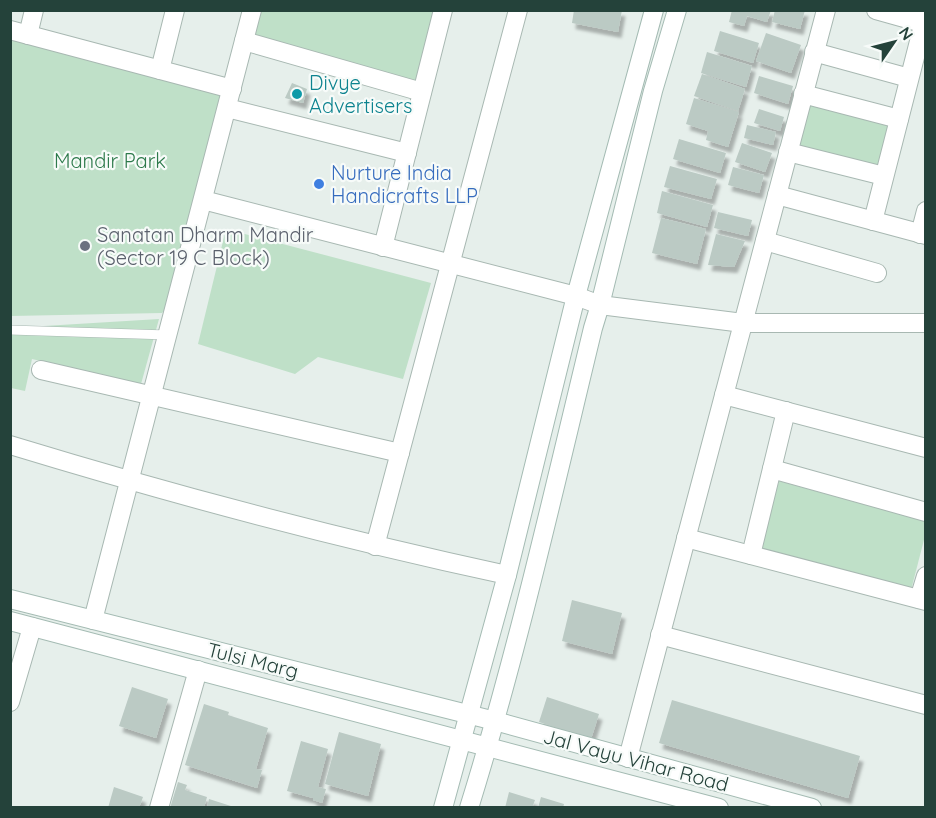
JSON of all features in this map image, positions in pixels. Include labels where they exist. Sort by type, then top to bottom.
[{"type":"street","points":[[34,10],[19,33],[232,88]]},
{"type":"street","points":[[160,70],[174,10]]},
{"type":"street","points":[[93,620],[252,10]]},
{"type":"street","points":[[383,247],[443,10]]},
{"type":"street","points":[[375,546],[518,10]]},
{"type":"street","points":[[443,807],[507,575],[576,296],[654,10]]},
{"type":"street","points":[[468,807],[495,721],[531,585],[592,328],[600,305],[653,91],[677,10]]},
{"type":"street","points":[[628,758],[825,10]]},
{"type":"street","points":[[873,221],[925,20],[876,10]]},
{"type":"street","points":[[244,41],[422,92]]},
{"type":"street","points":[[814,52],[909,78]]},
{"type":"street","points":[[803,94],[899,119]]},
{"type":"street","points":[[227,108],[406,153]]},
{"type":"street","points":[[788,152],[884,176]]},
{"type":"street","points":[[777,195],[923,234],[926,211]]},
{"type":"street","points":[[203,200],[576,296],[600,305],[743,322],[926,323]]},
{"type":"street","points":[[765,241],[877,273]]},
{"type":"street","points":[[41,370],[400,453]]},
{"type":"street","points":[[724,395],[926,448]]},
{"type":"street","points":[[751,555],[786,411]]},
{"type":"street","points":[[10,445],[129,482],[375,546],[507,575]]},
{"type":"street","points":[[772,469],[926,512]]},
{"type":"street","points":[[686,538],[922,600],[926,576]]},
{"type":"street","name":"Tulsi Marg","points":[[10,599],[495,721]]},
{"type":"street","name":"Tulsi Marg","points":[[10,621],[487,747]]},
{"type":"street","points":[[10,702],[32,627]]},
{"type":"street","points":[[660,635],[926,705]]},
{"type":"street","points":[[159,807],[198,670]]},
{"type":"street","name":"Jal Vayu Vihar Road","points":[[495,721],[812,807]]},
{"type":"street","name":"Jal Vayu Vihar Road","points":[[487,747],[718,807]]},
{"type":"lane","points":[[10,330],[168,335]]},
{"type":"lane","points":[[88,642],[93,620]]},
{"type":"green space","points":[[261,11],[435,11],[417,82],[255,36]]},
{"type":"green space","name":"Mandir Park","points":[[10,33],[232,89],[176,296],[162,313],[11,316]]},
{"type":"green space","points":[[808,102],[890,123],[878,168],[796,147]]},
{"type":"green space","points":[[226,229],[431,283],[403,379],[318,357],[295,374],[198,344]]},
{"type":"green space","points":[[159,319],[141,384],[32,359],[25,391],[11,388],[11,328]]},
{"type":"green space","points":[[779,481],[925,521],[925,536],[911,590],[761,549]]},
{"type":"building","points":[[574,10],[622,10],[618,32],[572,23]]},
{"type":"building","points":[[732,10],[771,10],[767,22],[747,16],[744,26],[729,22]]},
{"type":"building","points":[[775,10],[805,10],[800,29],[772,22]]},
{"type":"building","points":[[720,31],[759,43],[753,63],[714,51]]},
{"type":"building","points":[[766,33],[801,45],[791,73],[756,61]]},
{"type":"building","points":[[707,52],[752,66],[746,87],[701,73]]},
{"type":"building","points":[[702,74],[745,89],[738,111],[694,96]]},
{"type":"building","points":[[759,76],[793,86],[788,104],[754,93]]},
{"type":"building","name":"Divye Advertisers","points":[[292,83],[307,89],[303,103],[285,98]]},
{"type":"building","points":[[694,98],[739,112],[728,147],[706,140],[708,131],[686,124]]},
{"type":"building","points":[[759,109],[784,117],[780,131],[754,123]]},
{"type":"building","points":[[747,125],[776,132],[773,145],[744,138]]},
{"type":"building","points":[[679,139],[726,153],[720,173],[673,159]]},
{"type":"building","points":[[742,143],[772,153],[765,172],[735,162]]},
{"type":"building","points":[[670,166],[717,179],[711,199],[664,187]]},
{"type":"building","points":[[733,167],[764,175],[759,193],[728,185]]},
{"type":"building","points":[[662,191],[713,205],[707,227],[657,213]]},
{"type":"building","points":[[718,212],[752,220],[748,236],[714,228]]},
{"type":"building","points":[[661,218],[706,229],[697,264],[652,253]]},
{"type":"building","points":[[716,234],[745,241],[734,267],[708,265]]},
{"type":"building","points":[[572,600],[622,613],[612,654],[562,641]]},
{"type":"building","points":[[132,687],[168,699],[156,738],[119,726]]},
{"type":"building","points":[[547,697],[599,714],[591,739],[539,722]]},
{"type":"building","points":[[672,700],[860,756],[848,798],[659,743]]},
{"type":"building","points":[[204,704],[229,712],[228,715],[268,728],[256,769],[262,770],[257,788],[185,765]]},
{"type":"building","points":[[339,732],[381,744],[368,796],[325,784]]},
{"type":"building","points":[[301,741],[328,749],[318,787],[326,789],[322,803],[313,798],[287,791]]},
{"type":"building","points":[[178,782],[187,785],[185,790],[207,797],[204,808],[170,808]]},
{"type":"building","points":[[114,787],[143,797],[139,808],[108,808]]},
{"type":"building","points":[[509,792],[535,800],[532,808],[505,808]]},
{"type":"building","points":[[541,797],[564,804],[563,808],[538,808]]},
{"type":"building","points":[[209,799],[234,807],[234,808],[207,808]]},
{"type":"place","name":"Divye Advertisers","points":[[297,94]]},
{"type":"place","name":"Nurture India Handicrafts LLP","points":[[319,184]]},
{"type":"place","name":"Sanatan Dharm Mandir (Sector 19 C Block)","points":[[85,246]]}]
